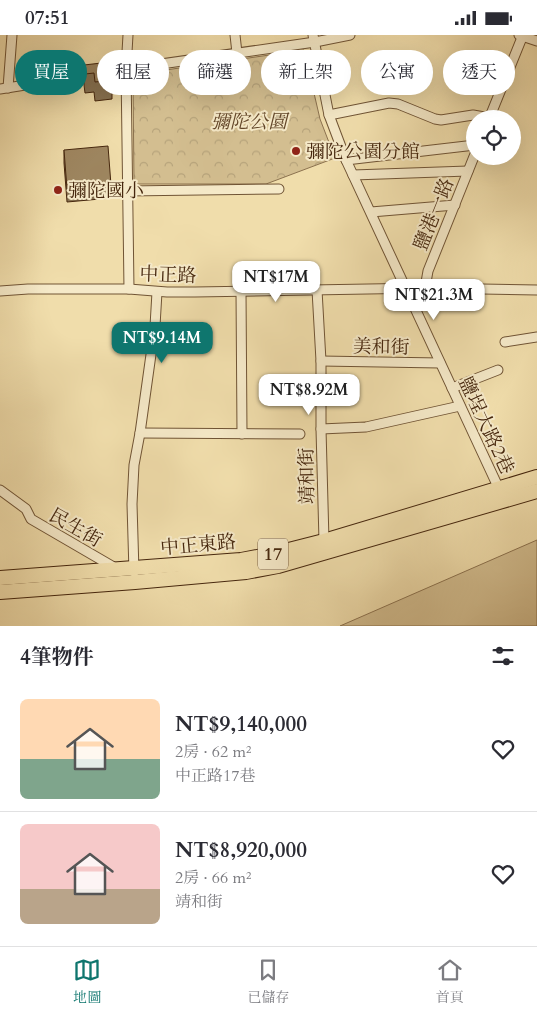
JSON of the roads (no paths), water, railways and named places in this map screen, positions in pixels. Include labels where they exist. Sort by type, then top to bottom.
[{"type":"main road","name":"中正東路","points":[[0,592],[246,572],[278,566],[501,495],[537,477]]},
{"type":"main road","name":"中正東路","points":[[0,579],[241,560],[273,554],[501,495],[537,491]]},
{"type":"street","points":[[12,35],[4,89],[97,74]]},
{"type":"street","points":[[127,50],[128,35]]},
{"type":"street","points":[[235,35],[237,50]]},
{"type":"street","points":[[251,50],[314,39],[350,35]]},
{"type":"street","points":[[492,110],[521,35],[537,41]]},
{"type":"street","name":"鹽埕大路2巷","points":[[314,39],[329,115],[346,160],[501,495]]},
{"type":"street","points":[[126,95],[128,289]]},
{"type":"street","points":[[329,115],[389,103],[398,104],[435,119],[441,120],[466,116]]},
{"type":"street","points":[[346,160],[466,146]]},
{"type":"street","name":"鹽港一路","points":[[425,288],[428,271],[470,165]]},
{"type":"street","points":[[353,175],[468,171]]},
{"type":"street","points":[[128,191],[279,189]]},
{"type":"street","points":[[371,212],[455,205]]},
{"type":"street","name":"中正路","points":[[0,291],[28,289],[241,291],[425,288],[537,290]]},
{"type":"street","name":"靖和街","points":[[316,290],[321,361],[324,541]]},
{"type":"street","points":[[135,582],[132,504],[134,465],[155,326],[157,291]]},
{"type":"street","points":[[241,291],[242,434]]},
{"type":"street","points":[[505,342],[537,337]]},
{"type":"street","name":"美和街","points":[[321,361],[440,363]]},
{"type":"street","points":[[452,388],[498,370]]},
{"type":"street","points":[[321,429],[366,427],[460,406]]},
{"type":"street","points":[[140,433],[300,434]]},
{"type":"street","name":"民生街","points":[[0,490],[26,509],[31,519],[117,569]]},
{"type":"place","name":"彌陀公園分館","points":[[296,151]]},
{"type":"place","name":"彌陀國小","points":[[58,190]]},
{"type":"park label","name":"彌陀公園","points":[[249,121]]}]
